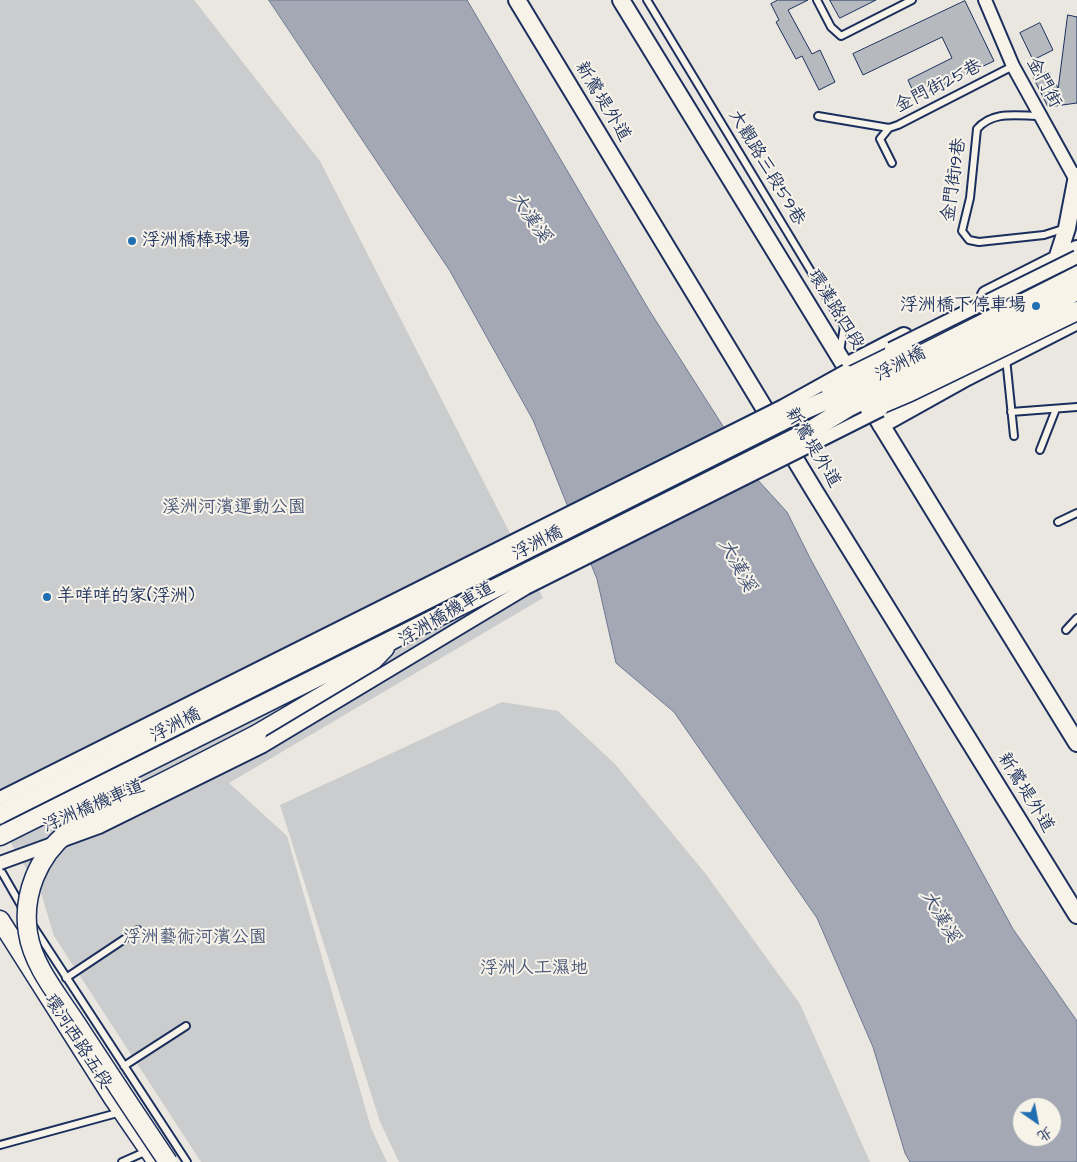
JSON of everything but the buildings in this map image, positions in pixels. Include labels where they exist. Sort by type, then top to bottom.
[{"type":"main road","points":[[804,410],[851,376],[1077,264]]},
{"type":"main road","name":"浮洲橋","points":[[0,814],[804,410],[857,387],[1077,276]]},
{"type":"main road","name":"浮洲橋","points":[[0,836],[812,429],[847,408],[1077,291]]},
{"type":"main road","points":[[812,429],[851,418],[910,392],[1077,311]]},
{"type":"main road","name":"浮洲橋","points":[[168,1162],[122,1095],[40,967],[28,934],[27,922],[29,892],[35,874],[55,844],[68,833],[95,816],[257,734],[361,673],[392,640]]},
{"type":"main road","name":"環河西路五段","points":[[0,920],[152,1156]]},
{"type":"street","name":"新鶯堤外道","points":[[517,0],[820,501],[1077,915]]},
{"type":"street","name":"環漢路四段","points":[[621,0],[1077,745]]},
{"type":"street","name":"金門街","points":[[985,0],[1013,66],[1077,178]]},
{"type":"street","points":[[1057,260],[1067,228],[1077,178]]},
{"type":"street","points":[[843,360],[933,322],[1077,249]]},
{"type":"street","points":[[0,798],[1077,257]]},
{"type":"street","points":[[881,425],[967,377],[1077,321]]},
{"type":"street","points":[[933,322],[928,337],[947,369],[955,381],[967,377]]},
{"type":"street","name":"浮洲橋機車道","points":[[0,863],[99,827],[263,746],[526,588],[892,404],[910,392]]},
{"type":"street","points":[[177,1162],[128,1091],[48,965],[38,943],[34,922],[34,902],[38,885],[47,866],[58,851],[90,826],[297,720],[317,712]]},
{"type":"lane","name":"大觀路三段59巷","points":[[647,0],[844,326],[843,360]]},
{"type":"lane","points":[[817,0],[831,27],[841,36],[912,0]]},
{"type":"lane","name":"金門街25巷","points":[[818,116],[889,128],[1013,66]]},
{"type":"lane","name":"金門街19巷","points":[[1041,116],[998,115],[983,122],[977,129],[970,198],[962,231],[969,240],[993,241],[1044,235],[1067,228]]},
{"type":"lane","points":[[889,128],[880,139],[892,164]]},
{"type":"lane","points":[[1006,357],[1014,436]]},
{"type":"lane","points":[[1011,412],[1077,407]]},
{"type":"lane","points":[[1040,450],[1056,409]]},
{"type":"lane","points":[[1058,522],[1077,513]]},
{"type":"lane","points":[[1066,630],[1077,618]]},
{"type":"lane","points":[[0,869],[39,937],[187,1162]]},
{"type":"lane","points":[[66,978],[138,930]]},
{"type":"lane","points":[[124,1066],[186,1026]]},
{"type":"lane","points":[[0,1145],[122,1111]]},
{"type":"lane","points":[[122,1162],[152,1156]]},
{"type":"green space","name":"溪洲河濱運動公園","points":[[0,0],[194,0],[320,161],[543,598],[229,783],[287,836],[371,1128],[387,1162],[201,1162],[54,936],[41,893],[0,825]]},
{"type":"green space","name":"浮洲人工濕地","points":[[502,702],[558,711],[615,764],[705,873],[800,1004],[870,1162],[399,1162],[380,1122],[280,805]]},
{"type":"water","name":"大漢溪","points":[[269,0],[467,0],[649,310],[756,478],[787,512],[811,560],[1013,929],[1077,1021],[1077,1162],[910,1162],[905,1153],[873,1047],[817,918],[674,712],[616,663],[597,579],[533,420],[450,271]]},
{"type":"place","name":"浮洲橋棒球場","points":[[132,241]]},
{"type":"place","name":"浮洲橋下停車場","points":[[1036,306]]},
{"type":"place","name":"羊咩咩的家(浮洲)","points":[[47,597]]},
{"type":"park label","name":"浮洲藝術河濱公園","points":[[195,938]]}]
